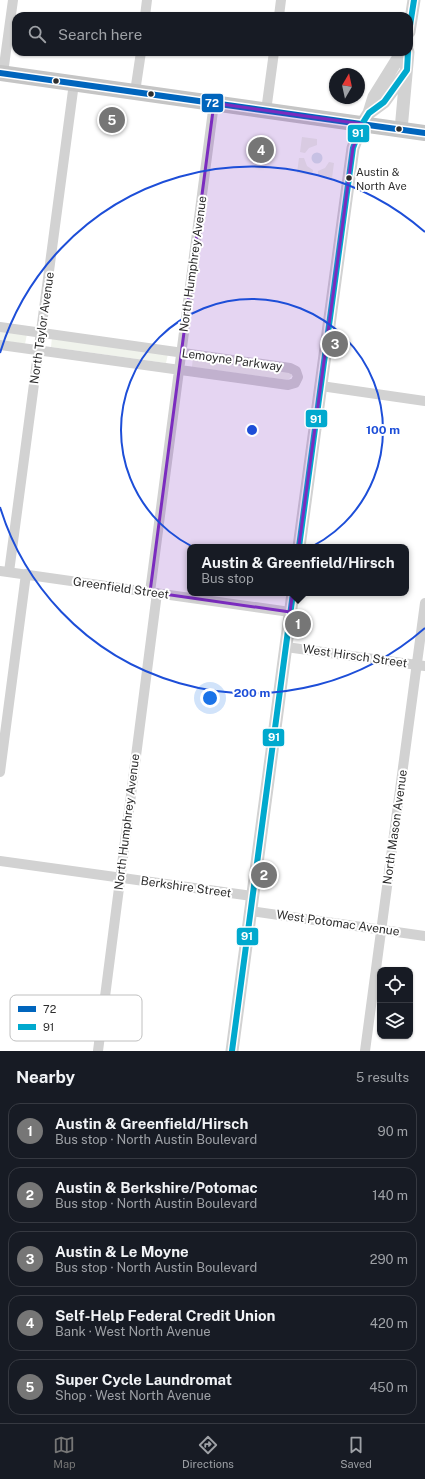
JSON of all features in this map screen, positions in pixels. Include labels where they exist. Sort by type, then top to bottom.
[{"type":"main road","points":[[2,73],[266,111],[366,118],[401,130],[425,133]]},
{"type":"street","points":[[2,73],[13,0]]},
{"type":"street","points":[[146,12],[147,0]]},
{"type":"street","points":[[280,12],[281,0]]},
{"type":"street","points":[[412,12],[414,0]]},
{"type":"street","points":[[135,92],[140,56]]},
{"type":"street","points":[[266,111],[273,56]]},
{"type":"street","points":[[299,544],[353,148],[374,97],[400,56]]},
{"type":"street","points":[[401,130],[408,56]]},
{"type":"street","points":[[366,118],[384,102],[407,70]]},
{"type":"street","name":"North Taylor Avenue","points":[[5,571],[41,332],[74,83]]},
{"type":"street","name":"North Humphrey Avenue","points":[[105,995],[179,369],[214,103]]},
{"type":"street","name":"Lemoyne Parkway","points":[[0,327],[290,368],[296,371],[298,377],[295,383],[288,385],[0,345]]},
{"type":"street","points":[[321,386],[425,401]]},
{"type":"street","name":"Greenfield Street","points":[[5,571],[290,612]]},
{"type":"street","points":[[0,772],[26,574]]},
{"type":"street","points":[[232,1051],[293,596]]},
{"type":"street","name":"North Mason Avenue","points":[[365,1051],[381,929],[421,666],[425,603]]},
{"type":"street","name":"West Hirsch Street","points":[[286,647],[421,666]]},
{"type":"street","name":"Berkshire Street","points":[[0,861],[252,896]]},
{"type":"street","name":"West Potomac Avenue","points":[[250,911],[425,936]]},
{"type":"street","name":"North Humphrey Avenue","points":[[98,1051],[99,1041]]},
{"type":"highlighted area","points":[[214,103],[362,124],[353,148],[290,612],[150,592]]},
{"type":"shaded area","points":[[302,137],[317,139],[317,145],[309,148],[305,153],[300,152]]},
{"type":"shaded area","points":[[317,152],[321,154],[323,158],[321,162],[317,164],[313,162],[311,158],[313,154]]},
{"type":"shaded area","points":[[299,158],[304,158],[307,166],[313,170],[312,175],[297,173]]},
{"type":"shaded area","points":[[329,162],[334,163],[332,178],[318,175],[318,171],[325,168]]},
{"type":"shaded area","points":[[0,330],[27,334],[25,344],[0,340]]},
{"type":"shaded area","points":[[52,337],[168,354],[166,363],[51,347]]},
{"type":"shaded area","points":[[193,357],[290,371],[292,376],[288,380],[192,367]]},
{"type":"transit line","name":"91","points":[[412,12],[414,0]]},
{"type":"transit line","name":"91","points":[[299,544],[353,148],[362,124],[369,113],[384,102],[407,70],[408,56]]},
{"type":"transit line","name":"72","points":[[0,73],[425,133]]},
{"type":"transit line","name":"91","points":[[232,1051],[293,596]]},
{"type":"place","name":"Super Cycle Laundromat","points":[[112,120]]},
{"type":"place","name":"Self-Help Federal Credit Union","points":[[261,150]]},
{"type":"place","name":"Austin & North Ave","points":[[349,178]]},
{"type":"place","name":"Austin & Le Moyne","points":[[335,344]]},
{"type":"place","name":"Austin & Greenfield/Hirsch","points":[[298,624]]},
{"type":"place","name":"Austin & Berkshire/Potomac","points":[[264,875]]}]
